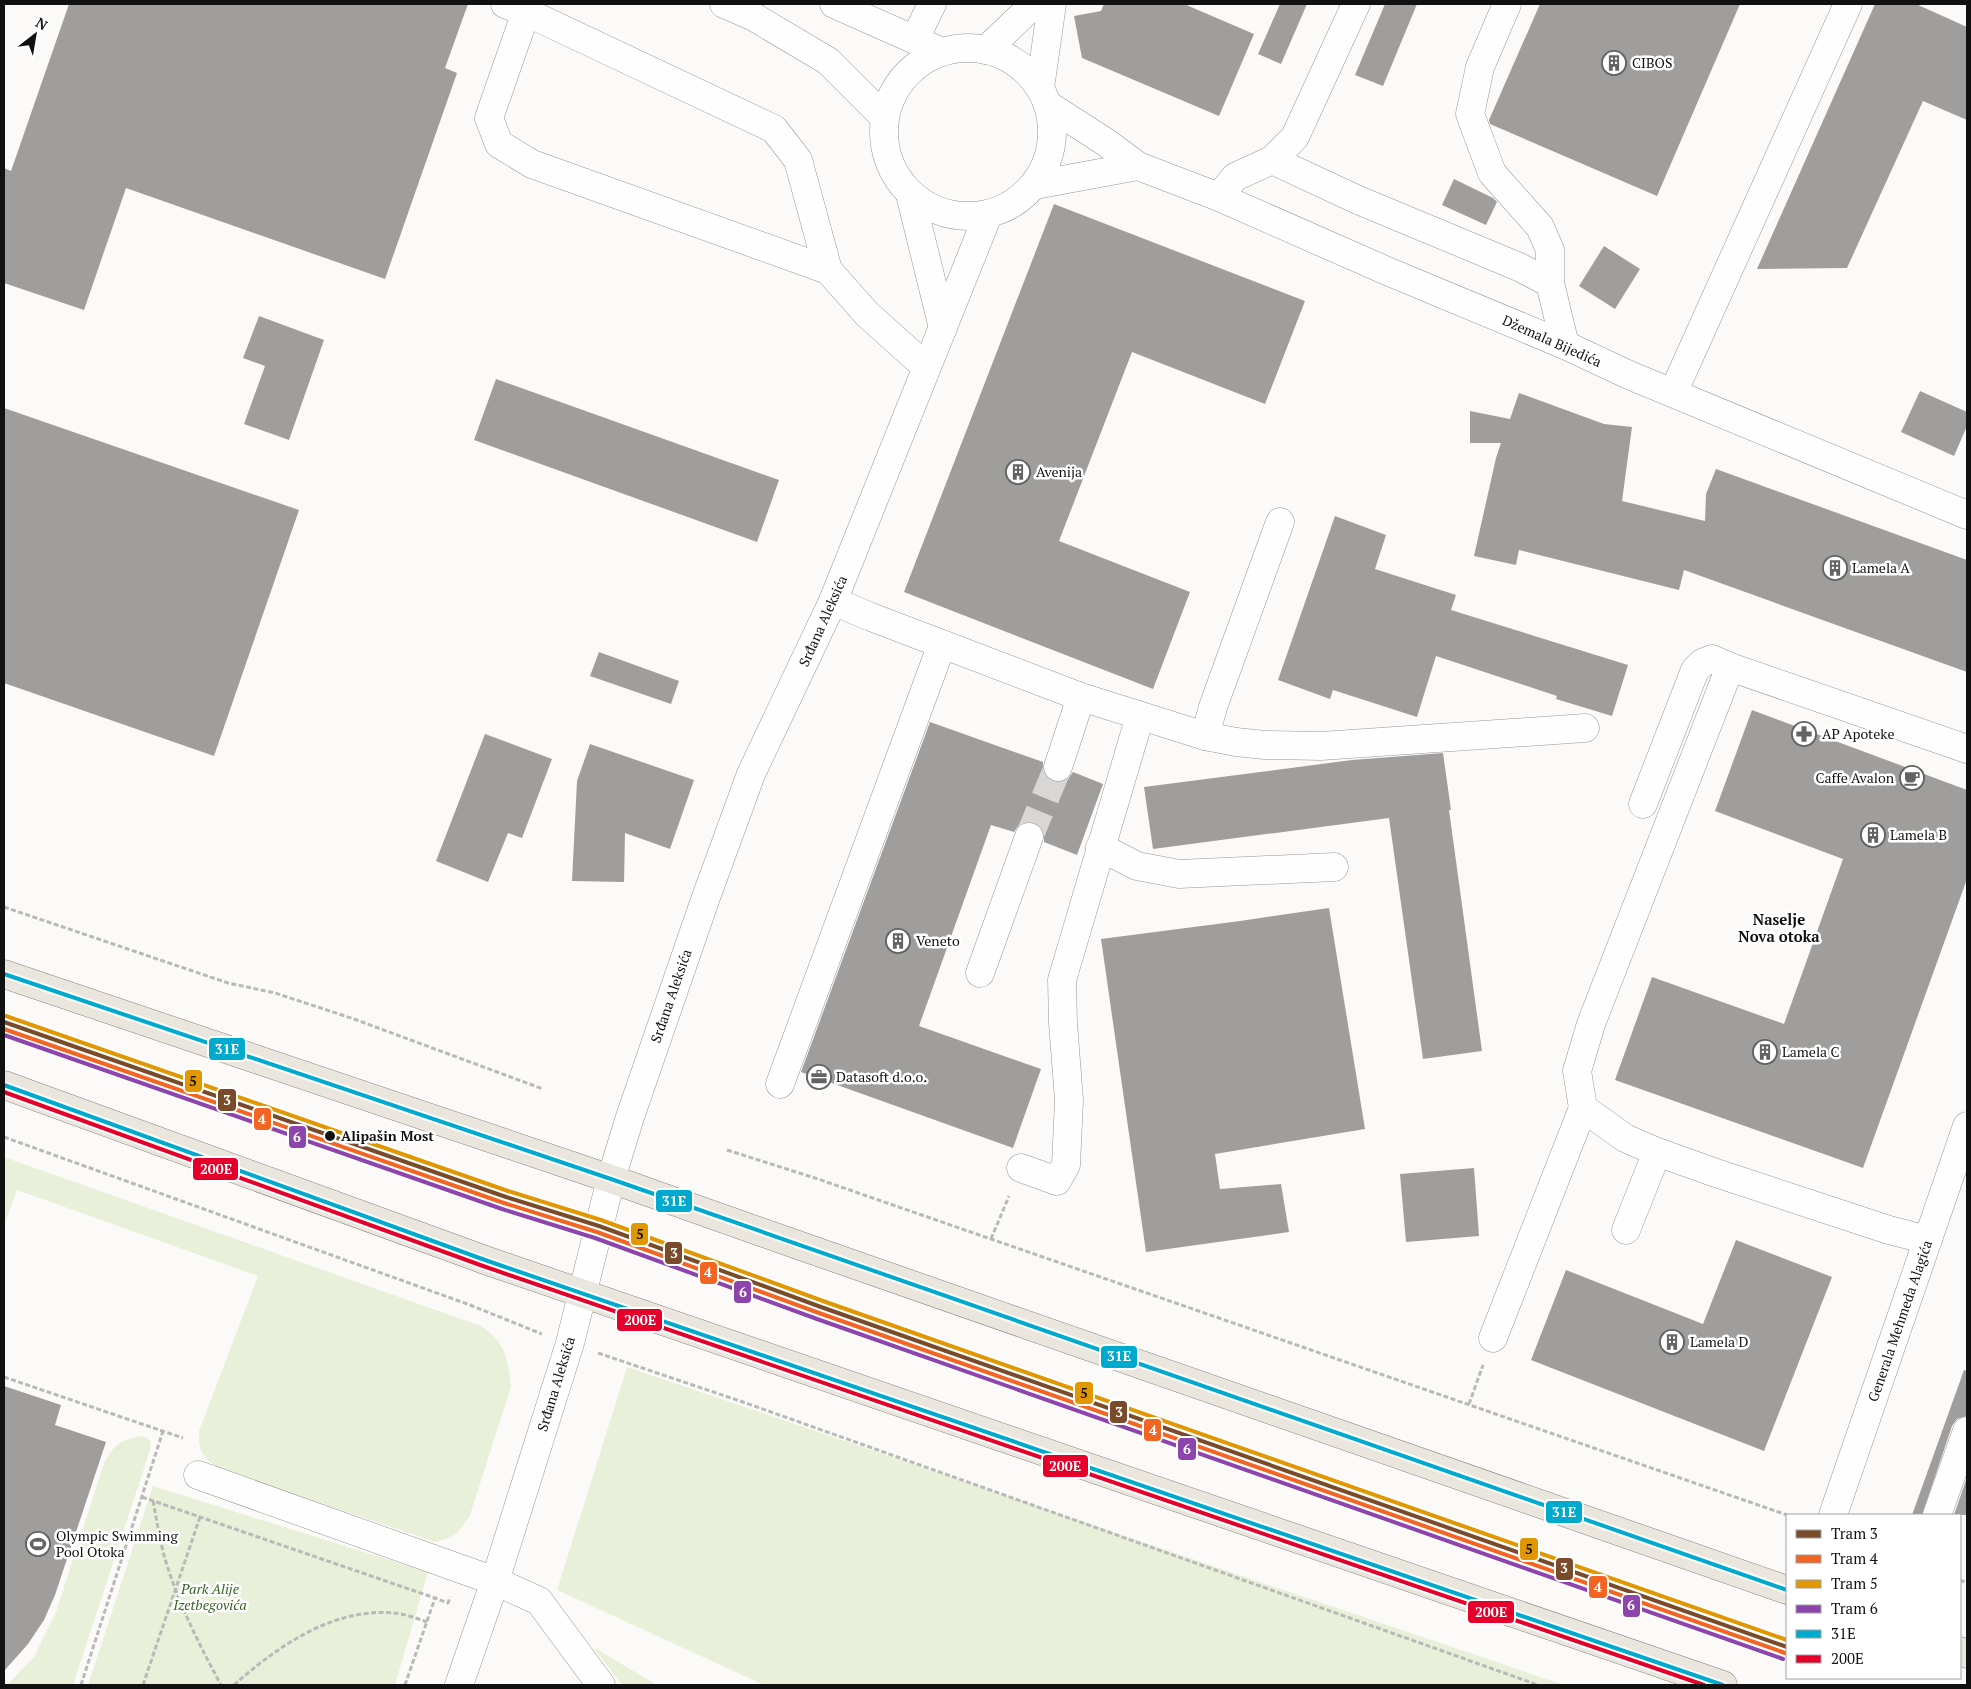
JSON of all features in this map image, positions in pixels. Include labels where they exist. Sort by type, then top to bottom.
[{"type":"main road","points":[[4,974],[611,1179],[1786,1590]]},
{"type":"main road","points":[[4,1085],[485,1260],[1723,1685]]},
{"type":"street","points":[[724,4],[754,17],[828,61],[884,117]]},
{"type":"street","points":[[834,4],[942,52]]},
{"type":"street","points":[[915,39],[932,4]]},
{"type":"street","points":[[986,50],[1034,4]]},
{"type":"street","points":[[1044,96],[1052,4]]},
{"type":"street","points":[[1219,197],[1235,177],[1272,160],[1295,137],[1356,4]]},
{"type":"street","points":[[1507,4],[1480,67],[1470,114],[1492,173],[1540,227],[1550,250],[1550,283],[1565,345]]},
{"type":"street","points":[[1673,393],[1848,4]]},
{"type":"street","points":[[828,270],[532,164],[499,144],[489,118],[520,7],[774,129],[798,160],[828,270],[867,314],[926,367]]},
{"type":"street","points":[[964,48],[986,50],[1007,57],[1026,70],[1044,96],[1052,123],[1053,142],[1048,160],[1035,185],[1014,204],[988,215],[960,217],[933,210],[910,194],[892,172],[884,145],[884,117],[891,95],[904,76],[921,61],[942,52],[964,48]]},
{"type":"street","name":"Džemala Bijedića","points":[[1044,96],[1138,166],[1219,197],[1387,271],[1565,345],[1629,375],[1967,514]]},
{"type":"street","points":[[1272,160],[1358,200],[1518,267],[1550,283]]},
{"type":"street","points":[[1035,185],[1138,166]]},
{"type":"street","points":[[910,194],[943,328]]},
{"type":"street","name":"Srđana Aleksića","points":[[459,1685],[495,1581],[570,1344],[611,1179],[645,1072],[705,900],[751,774],[833,601],[988,215]]},
{"type":"street","points":[[1205,736],[1213,707],[1280,522]]},
{"type":"street","points":[[833,601],[1082,697],[1205,736],[1236,742],[1265,746],[1320,746],[1585,728]]},
{"type":"street","points":[[780,1084],[942,644]]},
{"type":"street","points":[[1643,804],[1695,670],[1702,663],[1712,659],[1730,667],[1967,749]]},
{"type":"street","points":[[1493,1338],[1584,1108],[1577,1071],[1591,1024],[1730,667]]},
{"type":"street","points":[[1058,767],[1082,697]]},
{"type":"street","points":[[1021,1168],[1056,1181],[1066,1165],[1069,1100],[1063,1023],[1062,980],[1140,716]]},
{"type":"street","points":[[980,973],[1029,837]]},
{"type":"street","points":[[1100,847],[1137,866],[1179,874],[1334,868]]},
{"type":"street","points":[[1584,1108],[1625,1138],[1657,1152],[1889,1230],[1928,1240]]},
{"type":"street","name":"Generala Mehmeda Alagića","points":[[1833,1514],[1967,1126]]},
{"type":"street","points":[[1626,1230],[1657,1152]]},
{"type":"street","points":[[1937,1514],[1967,1431]]},
{"type":"street","points":[[198,1474],[495,1581],[538,1601],[601,1685]]},
{"type":"path","points":[[4,907],[228,984],[275,993],[354,1019],[543,1089]]},
{"type":"path","points":[[4,1138],[470,1305],[570,1344],[752,1406],[1538,1685]]},
{"type":"path","points":[[727,1150],[991,1239],[1786,1515]]},
{"type":"path","points":[[991,1239],[1021,1168]]},
{"type":"path","points":[[1469,1404],[1493,1338]]},
{"type":"path","points":[[4,1377],[184,1438]]},
{"type":"path","points":[[81,1685],[162,1431]]},
{"type":"path","points":[[142,1497],[448,1603]]},
{"type":"path","points":[[153,1501],[165,1561],[190,1624],[221,1685]]},
{"type":"path","points":[[143,1685],[200,1517]]},
{"type":"path","points":[[405,1685],[435,1598]]},
{"type":"path","points":[[234,1685],[269,1656],[298,1637],[349,1616],[383,1613],[402,1614],[427,1622]]},
{"type":"green space","points":[[4,1157],[481,1326],[489,1332],[496,1338],[504,1352],[509,1368],[511,1387],[470,1515],[463,1526],[452,1536],[435,1542],[221,1469],[210,1462],[203,1454],[199,1445],[199,1431],[258,1276],[17,1190],[4,1226]]},
{"type":"green space","points":[[627,1367],[1564,1685],[764,1685],[557,1590]]},
{"type":"green space","points":[[143,1436],[151,1441],[150,1450],[73,1685],[7,1685],[34,1657],[56,1612],[103,1466],[110,1453],[123,1441]]},
{"type":"green space","name":"Park Alije Izetbegovića","points":[[153,1486],[428,1572],[395,1685],[88,1685]]},
{"type":"green space","points":[[593,1647],[657,1685],[622,1685]]},
{"type":"building","points":[[69,4],[468,4],[445,68],[457,73],[385,279],[126,188],[84,310],[4,283],[4,168],[11,171]]},
{"type":"building","points":[[1104,4],[1184,4],[1254,34],[1219,116],[1082,58],[1074,16],[1101,11]]},
{"type":"building","points":[[1280,4],[1307,4],[1281,64],[1258,54]]},
{"type":"building","points":[[1385,4],[1417,4],[1383,86],[1355,75]]},
{"type":"building","name":"CIBOS","points":[[1540,4],[1740,4],[1657,196],[1490,124],[1489,120]]},
{"type":"building","points":[[1875,4],[1916,4],[1967,27],[1967,120],[1923,101],[1847,268],[1757,269]]},
{"type":"building","points":[[1454,179],[1493,198],[1497,202],[1486,225],[1442,205]]},
{"type":"building","name":"Avenija","points":[[1054,204],[1305,301],[1265,404],[1132,352],[1059,541],[1190,592],[1153,689],[904,592]]},
{"type":"building","points":[[1604,246],[1640,269],[1615,309],[1579,286]]},
{"type":"building","points":[[259,316],[324,340],[289,440],[244,424],[265,366],[243,358]]},
{"type":"building","points":[[496,379],[779,480],[757,542],[474,440]]},
{"type":"building","points":[[1920,391],[1967,412],[1967,426],[1954,456],[1901,432]]},
{"type":"building","points":[[1519,393],[1604,424],[1632,427],[1622,501],[1705,521],[1706,494],[1716,469],[1967,560],[1967,672],[1684,570],[1679,590],[1519,550],[1516,565],[1474,556],[1501,443],[1470,443],[1470,411],[1510,419]]},
{"type":"building","points":[[4,408],[299,510],[214,756],[4,683]]},
{"type":"building","points":[[1335,516],[1386,535],[1375,569],[1456,595],[1451,610],[1628,665],[1612,716],[1556,699],[1557,696],[1436,656],[1417,717],[1333,690],[1330,699],[1278,680]]},
{"type":"building","points":[[599,652],[679,681],[671,704],[590,676]]},
{"type":"building","points":[[1752,710],[1967,790],[1967,879],[1863,1168],[1615,1080],[1652,977],[1784,1024],[1843,859],[1715,811]]},
{"type":"building","name":"Veneto","points":[[930,722],[1043,762],[1043,771],[1046,777],[1053,782],[1062,782],[1068,779],[1073,772],[1103,784],[1077,855],[1044,842],[1044,834],[1041,827],[1035,823],[1026,822],[1019,825],[1014,832],[991,825],[919,1026],[1041,1069],[1013,1148],[801,1072]]},
{"type":"building","points":[[485,734],[552,759],[522,838],[508,833],[488,882],[436,861]]},
{"type":"building","points":[[590,744],[694,780],[670,849],[625,833],[624,882],[572,881],[577,781]]},
{"type":"building","points":[[1443,753],[1482,1051],[1423,1059],[1389,818],[1153,849],[1144,787],[1352,760]]},
{"type":"building","points":[[1329,908],[1365,1129],[1215,1154],[1220,1189],[1281,1184],[1289,1232],[1146,1252],[1101,939]]},
{"type":"building","points":[[1474,1168],[1479,1236],[1406,1242],[1400,1174]]},
{"type":"building","name":"Lamela D","points":[[1736,1240],[1832,1277],[1764,1451],[1531,1360],[1566,1270],[1703,1324]]},
{"type":"building","points":[[1964,1370],[1967,1371],[1967,1416],[1957,1419],[1952,1426],[1922,1514],[1912,1514]]},
{"type":"building","name":"Olympic Swimming Pool Otoka","points":[[4,1386],[61,1405],[55,1425],[106,1442],[55,1595],[44,1620],[28,1644],[4,1671]]},
{"type":"building","points":[[1967,1477],[1967,1515],[1954,1514]]},
{"type":"tunnel","points":[[1029,837],[1058,767]]},
{"type":"tram line","name":"5","points":[[6,1016],[508,1191],[601,1220],[823,1301],[1786,1640]]},
{"type":"tram line","name":"3","points":[[4,1022],[506,1197],[599,1226],[821,1307],[1786,1647]]},
{"type":"tram line","name":"4","points":[[4,1029],[504,1203],[597,1232],[819,1313],[1785,1653]]},
{"type":"tram line","name":"6","points":[[4,1035],[502,1209],[595,1238],[817,1319],[1783,1659]]},
{"type":"transit line","name":"31E","points":[[4,974],[611,1179],[1786,1590]]},
{"type":"transit line","name":"31E","points":[[4,1085],[485,1260],[1723,1685]]},
{"type":"transit line","name":"200E","points":[[4,1092],[483,1266],[1704,1685]]},
{"type":"place","name":"CIBOS","points":[[1614,63]]},
{"type":"place","name":"Avenija","points":[[1018,472]]},
{"type":"place","name":"Lamela A","points":[[1835,568]]},
{"type":"place","name":"AP Apoteke","points":[[1804,734]]},
{"type":"place","name":"Caffe Avalon","points":[[1912,778]]},
{"type":"place","name":"Lamela B","points":[[1873,835]]},
{"type":"place","name":"Veneto","points":[[898,941]]},
{"type":"place","name":"Lamela C","points":[[1765,1052]]},
{"type":"place","name":"Datasoft d.o.o.","points":[[819,1077]]},
{"type":"place","name":"Alipašin Most","points":[[330,1136]]},
{"type":"place","name":"Lamela D","points":[[1672,1342]]},
{"type":"place","name":"Olympic Swimming Pool Otoka","points":[[38,1544]]},
{"type":"district","name":"Naselje Nova otoka","points":[[1779,928]]}]
